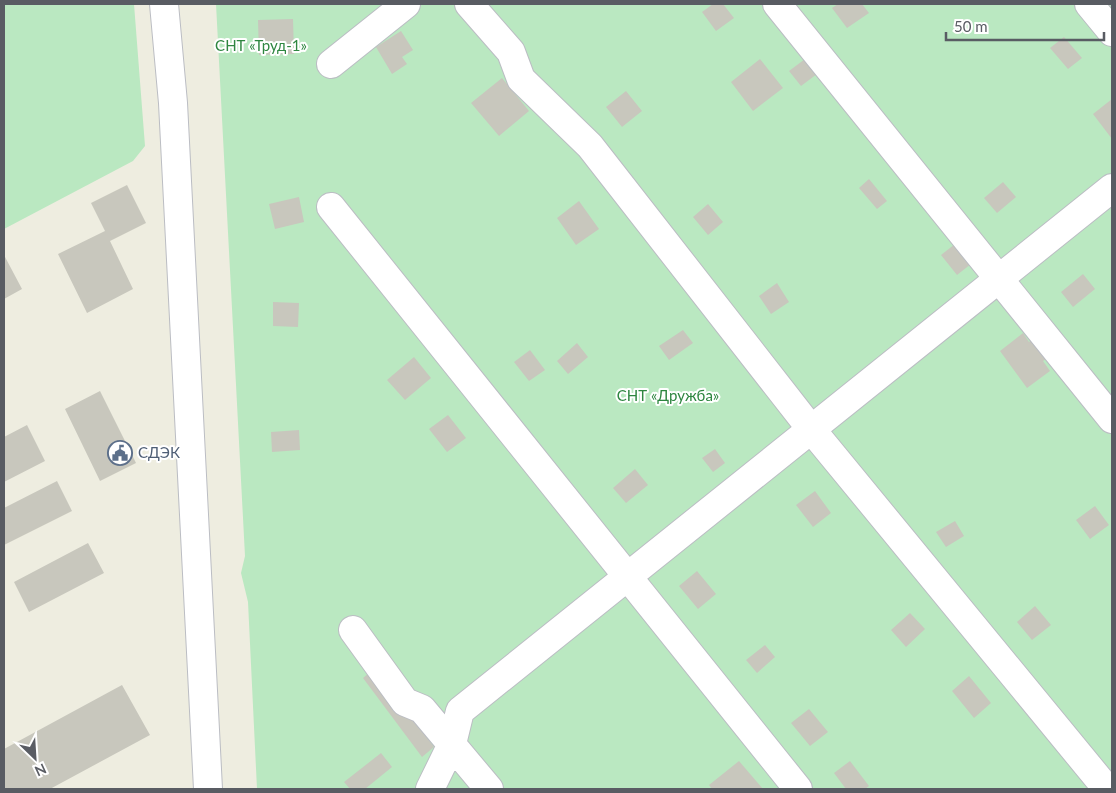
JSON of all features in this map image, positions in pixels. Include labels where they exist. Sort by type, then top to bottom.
[{"type":"street","points":[[164,4],[173,103],[208,789]]},
{"type":"street","points":[[331,64],[406,4]]},
{"type":"street","points":[[469,4],[512,52],[521,79],[590,146],[811,430],[1107,789]]},
{"type":"street","points":[[777,4],[1112,418]]},
{"type":"street","points":[[1088,4],[1112,32]]},
{"type":"street","points":[[430,789],[452,744],[460,711],[1112,188]]},
{"type":"street","points":[[331,207],[798,789]]},
{"type":"street","points":[[353,630],[404,702],[422,709],[489,789]]},
{"type":"green space","points":[[4,4],[134,4],[145,146],[133,161],[4,229]]},
{"type":"green space","name":"СНТ «Дружба»","points":[[216,4],[1112,4],[1112,789],[257,789],[248,602],[241,573],[245,556]]},
{"type":"building","points":[[713,4],[723,4],[734,18],[716,31],[702,12]]},
{"type":"building","points":[[838,4],[862,4],[869,13],[847,28],[832,8]]},
{"type":"building","points":[[293,19],[294,54],[259,55],[258,20]]},
{"type":"building","points":[[401,31],[413,50],[402,57],[407,64],[392,74],[376,47]]},
{"type":"building","points":[[1064,37],[1082,58],[1068,69],[1050,48]]},
{"type":"building","points":[[760,59],[783,88],[753,111],[731,82]]},
{"type":"building","points":[[805,59],[817,74],[801,86],[789,71]]},
{"type":"building","points":[[502,78],[529,111],[499,136],[471,103]]},
{"type":"building","points":[[626,91],[642,111],[622,127],[606,107]]},
{"type":"building","points":[[1112,99],[1112,139],[1093,114]]},
{"type":"building","points":[[869,179],[887,201],[877,209],[859,188]]},
{"type":"building","points":[[1003,182],[1016,197],[997,213],[984,198]]},
{"type":"building","points":[[127,185],[146,223],[110,241],[133,289],[87,313],[58,254],[105,231],[91,203]]},
{"type":"building","points":[[299,197],[304,222],[275,229],[269,204]]},
{"type":"building","points":[[579,201],[599,229],[576,245],[557,218]]},
{"type":"building","points":[[708,204],[723,222],[708,235],[693,217]]},
{"type":"building","points":[[955,244],[971,264],[957,275],[941,255]]},
{"type":"building","points":[[4,255],[22,289],[4,299]]},
{"type":"building","points":[[1083,274],[1095,289],[1073,307],[1061,292]]},
{"type":"building","points":[[777,283],[789,302],[771,314],[759,296]]},
{"type":"building","points":[[273,302],[299,303],[298,327],[273,326]]},
{"type":"building","points":[[683,330],[693,343],[669,360],[659,346]]},
{"type":"building","points":[[1023,333],[1029,342],[1035,338],[1049,357],[1043,361],[1050,371],[1027,388],[1000,351]]},
{"type":"building","points":[[577,343],[588,357],[568,374],[557,361]]},
{"type":"building","points":[[530,350],[545,370],[529,381],[514,362]]},
{"type":"building","points":[[414,357],[431,378],[405,400],[387,380]]},
{"type":"building","points":[[100,391],[136,463],[100,481],[65,409]]},
{"type":"building","points":[[448,415],[466,438],[447,452],[429,429]]},
{"type":"building","points":[[27,425],[45,461],[4,482],[4,437]]},
{"type":"building","points":[[299,430],[300,450],[272,452],[271,432]]},
{"type":"building","points":[[715,449],[725,463],[713,472],[702,458]]},
{"type":"building","points":[[635,469],[648,485],[626,503],[613,488]]},
{"type":"building","points":[[57,481],[72,511],[4,545],[4,508]]},
{"type":"building","points":[[815,491],[831,513],[813,527],[796,505]]},
{"type":"building","points":[[1095,506],[1109,525],[1090,539],[1076,520]]},
{"type":"building","points":[[955,521],[964,536],[946,547],[936,532]]},
{"type":"building","points":[[88,543],[104,573],[29,612],[14,582]]},
{"type":"building","points":[[697,571],[716,594],[698,609],[679,586]]},
{"type":"building","points":[[1035,606],[1051,625],[1032,640],[1017,622]]},
{"type":"building","points":[[910,613],[925,629],[906,647],[891,630]]},
{"type":"building","points":[[765,645],[775,657],[757,673],[746,660]]},
{"type":"building","points":[[375,668],[434,747],[422,757],[363,678]]},
{"type":"building","points":[[969,676],[991,703],[974,718],[952,691]]},
{"type":"building","points":[[122,685],[150,735],[50,789],[4,789],[4,749]]},
{"type":"building","points":[[809,709],[828,732],[810,746],[791,723]]},
{"type":"building","points":[[381,753],[392,767],[365,789],[350,789],[344,782]]},
{"type":"building","points":[[739,761],[763,789],[712,789],[709,785]]},
{"type":"building","points":[[850,761],[869,786],[865,789],[846,789],[834,773]]},
{"type":"place","name":"СДЭК","points":[[120,453]]},
{"type":"park label","name":"СНТ «Труд-1»","points":[[261,46]]}]
